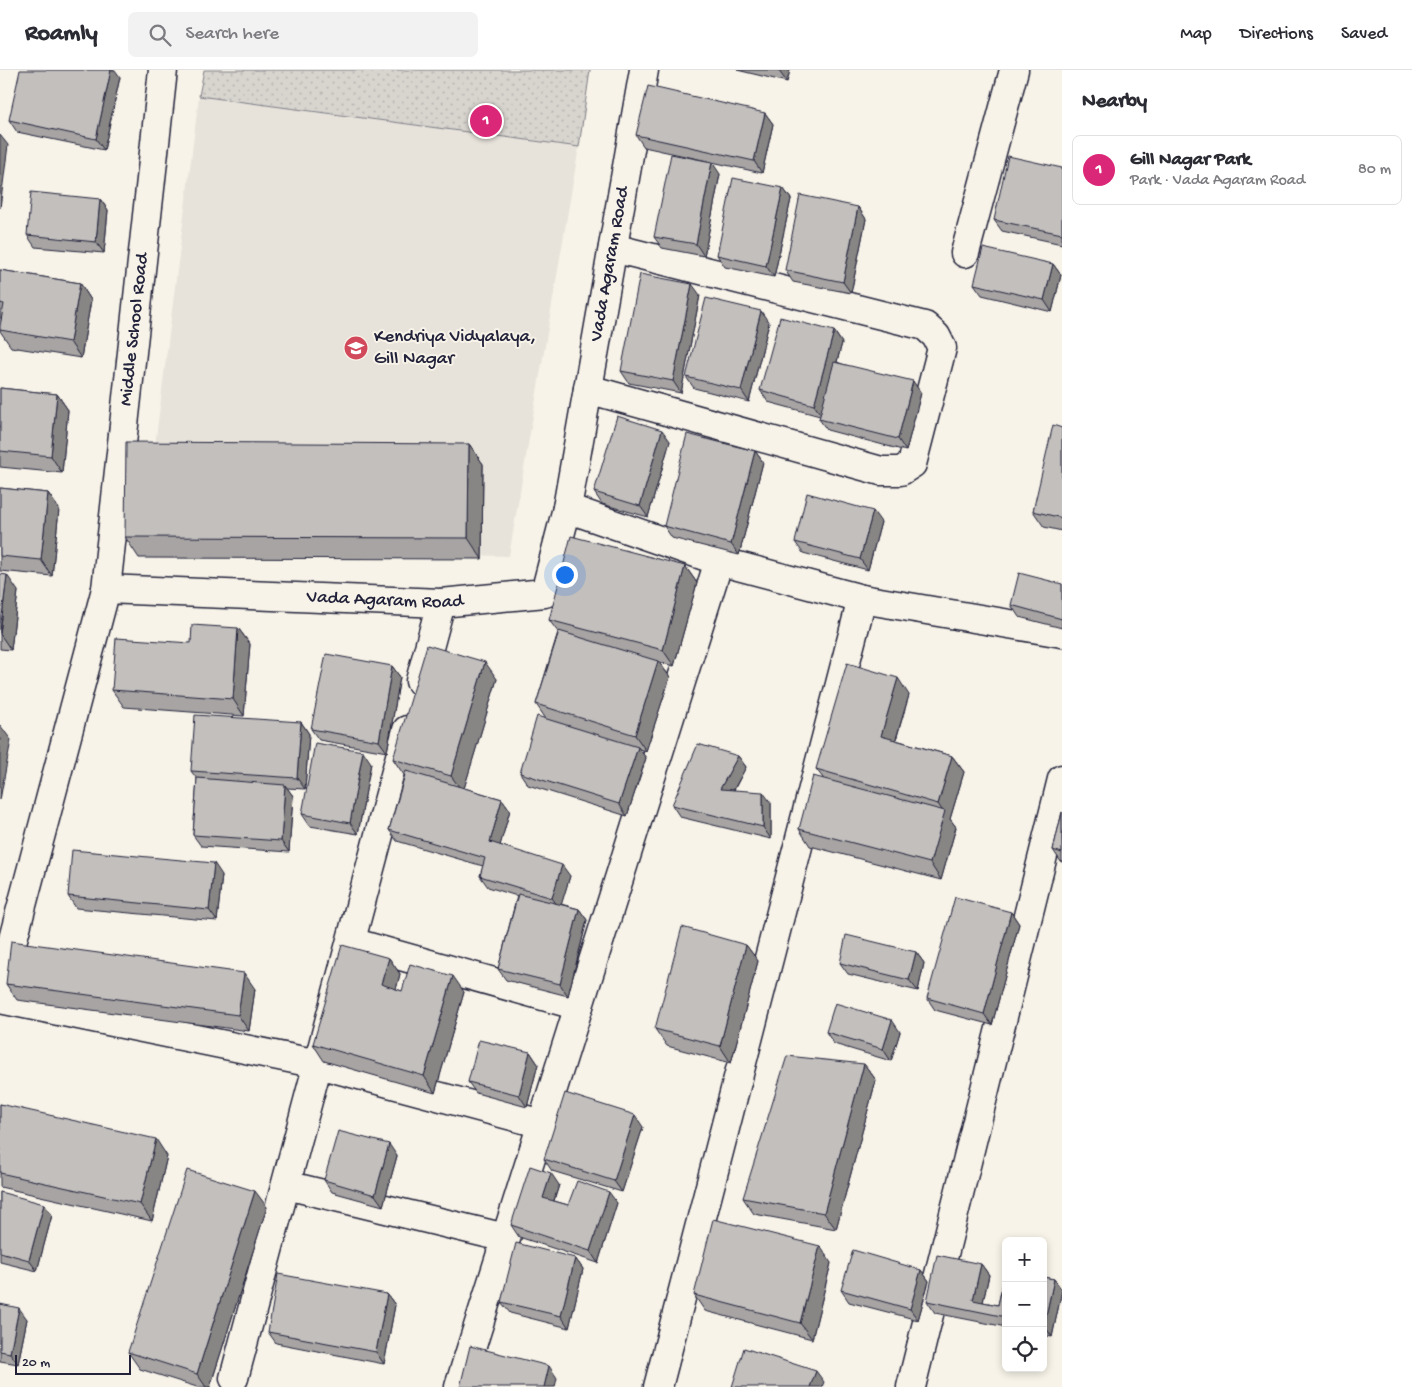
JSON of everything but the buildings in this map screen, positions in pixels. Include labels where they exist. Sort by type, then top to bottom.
[{"type":"street","name":"Middle School Road","points":[[106,589],[162,70]]},
{"type":"street","name":"Vada Agaram Road","points":[[106,589],[441,603],[546,593],[567,508],[644,70]]},
{"type":"street","points":[[965,253],[1014,70]]},
{"type":"street","points":[[588,389],[881,471],[901,471],[912,464],[942,348],[936,336],[925,326],[613,248]]},
{"type":"street","points":[[567,508],[720,561],[862,599],[1062,633]]},
{"type":"street","points":[[459,1387],[720,561]]},
{"type":"street","points":[[106,589],[1,986],[318,1064],[542,1124]]},
{"type":"street","points":[[658,1387],[862,599]]},
{"type":"street","points":[[234,1378],[441,603]]},
{"type":"street","points":[[911,1387],[1062,779]]},
{"type":"street","points":[[351,942],[579,1006]]},
{"type":"street","points":[[286,1185],[506,1238]]},
{"type":"shaded area","points":[[204,70],[590,70],[579,147],[199,96]]},
{"type":"shaded area","name":"Kendriya Vidyalaya, Gill Nagar","points":[[199,96],[579,147],[509,556],[142,549]]},
{"type":"place","name":"Gill Nagar Park","points":[[486,121]]},
{"type":"place","name":"Kendriya Vidyalaya, Gill Nagar","points":[[356,348]]}]
